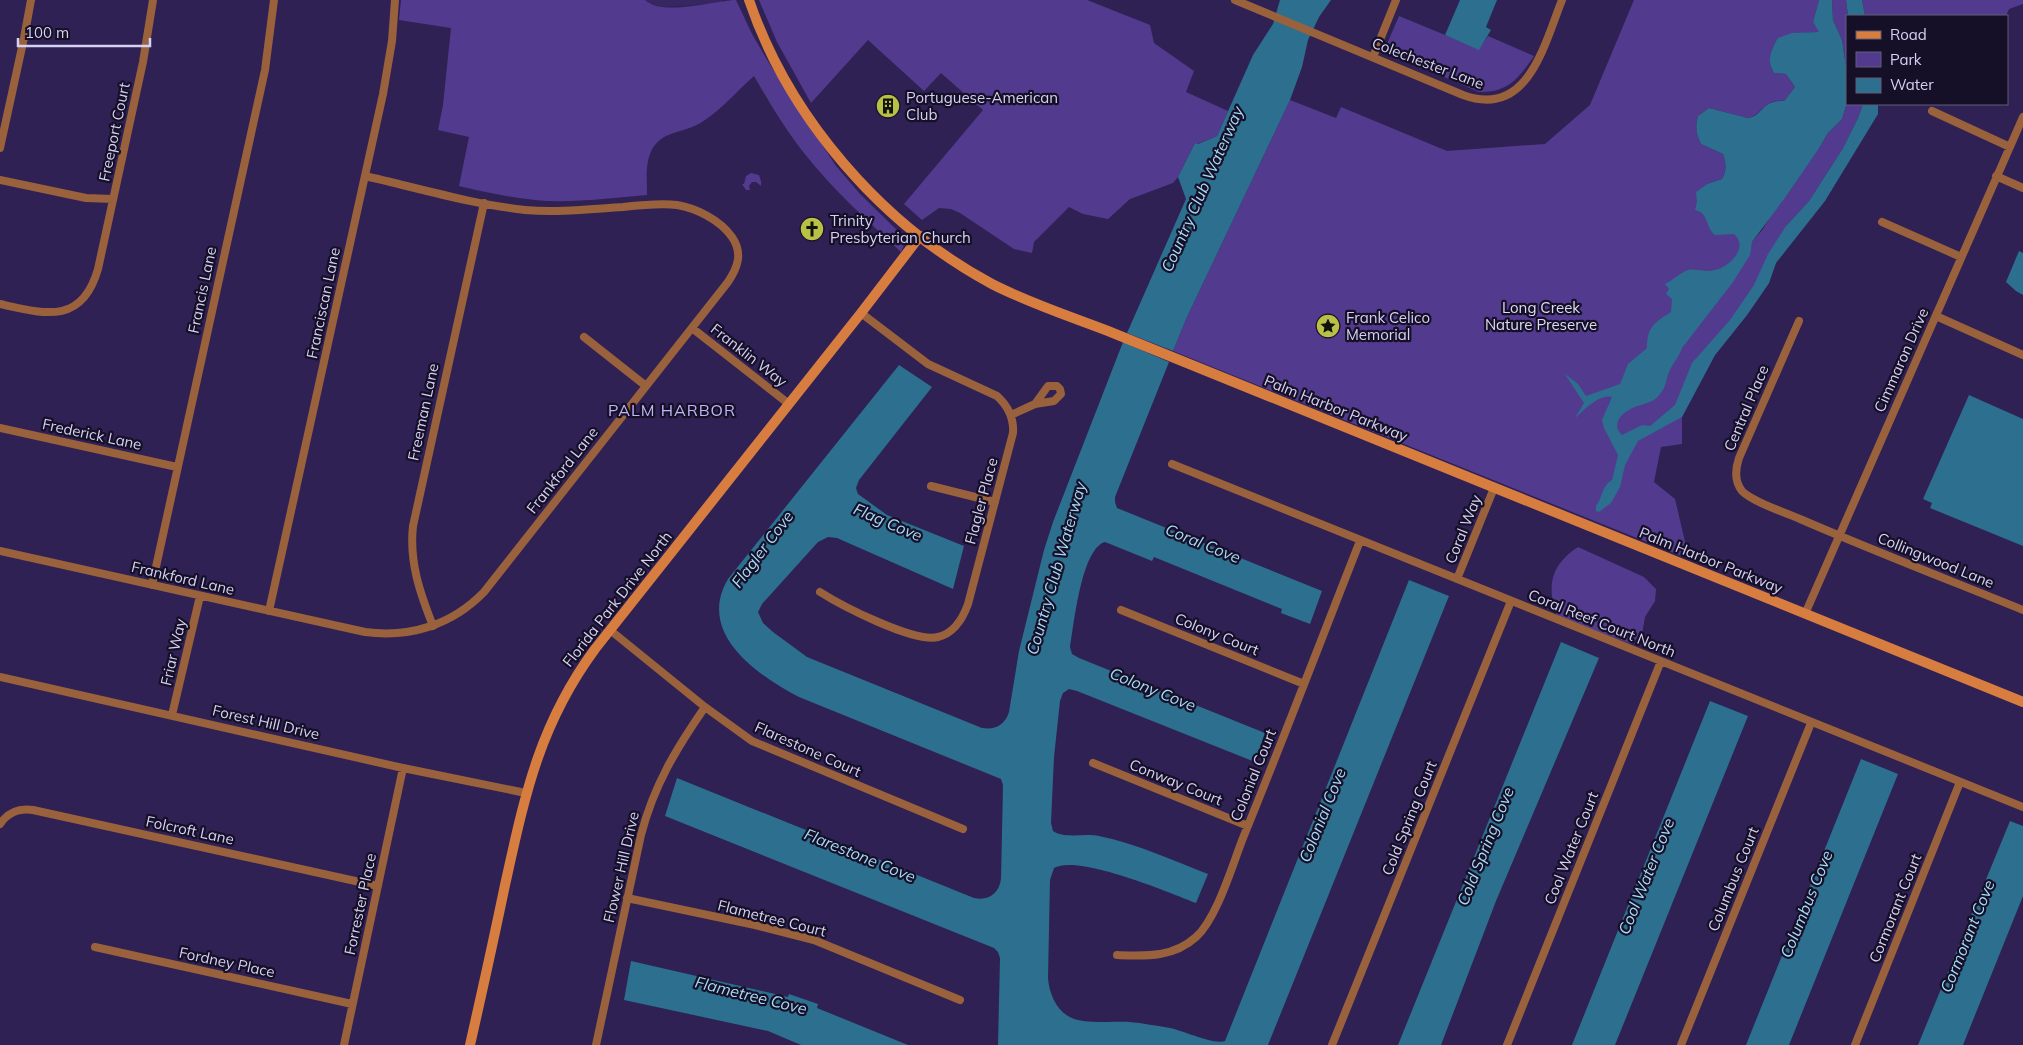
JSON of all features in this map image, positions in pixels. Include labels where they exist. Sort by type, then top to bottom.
[{"type":"street","points":[[0,148],[31,0]]},
{"type":"street","name":"Freeport Court","points":[[0,304],[44,313],[64,310],[78,303],[87,294],[98,268],[147,43],[153,0]]},
{"type":"street","name":"Francis Lane","points":[[152,585],[265,70],[274,0]]},
{"type":"street","name":"Franciscan Lane","points":[[269,610],[388,73],[395,0]]},
{"type":"street","name":"Palm Harbor Parkway","points":[[749,0],[764,40],[776,63],[816,127],[869,191],[920,236],[956,263],[992,284],[2023,702]]},
{"type":"street","name":"Colechester Lane","points":[[1236,0],[1471,98],[1485,100],[1500,98],[1520,88],[1530,74],[1562,0]]},
{"type":"street","points":[[1373,57],[1396,0]]},
{"type":"street","points":[[1932,111],[2010,148]]},
{"type":"street","name":"Cimmaron Drive","points":[[1805,614],[2023,117]]},
{"type":"street","name":"Frankford Lane","points":[[0,551],[200,596],[384,634],[411,632],[432,626],[461,612],[484,592],[728,282],[738,261],[738,250],[728,232],[715,221],[687,208],[668,204],[555,212],[523,210],[365,176]]},
{"type":"street","points":[[1996,176],[2023,188]]},
{"type":"street","points":[[0,180],[86,198],[113,199]]},
{"type":"street","name":"Freeman Lane","points":[[432,626],[415,574],[412,549],[413,526],[484,203]]},
{"type":"street","points":[[1882,222],[1961,257]]},
{"type":"street","name":"Florida Park Drive North","points":[[470,1045],[526,793],[539,750],[560,704],[584,664],[610,630],[920,236]]},
{"type":"street","points":[[861,313],[928,364],[993,393],[1004,404],[1011,415],[1035,404]]},
{"type":"street","points":[[1936,316],[2023,355]]},
{"type":"street","name":"Central Place","points":[[1799,321],[1741,452],[1736,468],[1736,478],[1740,487],[1750,497],[1839,536]]},
{"type":"street","name":"Franklin Way","points":[[692,328],[789,404]]},
{"type":"street","points":[[584,337],[646,386]]},
{"type":"street","name":"Flagler Place","points":[[820,592],[843,606],[914,635],[933,638],[944,635],[960,622],[966,610],[1013,433],[1011,415]]},
{"type":"street","name":"Frederick Lane","points":[[0,428],[177,467]]},
{"type":"street","name":"Coral Reef Court North","points":[[1172,464],[2023,808]]},
{"type":"street","points":[[931,486],[995,502]]},
{"type":"street","name":"Coral Way","points":[[1458,580],[1494,488]]},
{"type":"street","name":"Collingwood Lane","points":[[1839,536],[2023,610]]},
{"type":"street","name":"Colonial Court","points":[[1117,955],[1156,955],[1171,952],[1186,945],[1199,934],[1214,911],[1360,541]]},
{"type":"street","name":"Friar Way","points":[[172,715],[200,596]]},
{"type":"street","name":"Cold Spring Court","points":[[1332,1045],[1512,601]]},
{"type":"street","name":"Colony Court","points":[[1121,610],[1304,684]]},
{"type":"street","name":"Flarestone Court","points":[[610,630],[744,736],[764,747],[963,829]]},
{"type":"street","name":"Cool Water Court","points":[[1507,1045],[1661,662]]},
{"type":"street","name":"Forest Hill Drive","points":[[0,677],[403,768],[526,793]]},
{"type":"street","name":"Flower Hill Drive","points":[[596,1045],[641,835],[655,792],[676,750],[705,707]]},
{"type":"street","name":"Columbus Court","points":[[1681,1045],[1811,723]]},
{"type":"street","name":"Conway Court","points":[[1093,763],[1248,826]]},
{"type":"street","name":"Forrester Place","points":[[344,1045],[403,768]]},
{"type":"street","name":"Cormorant Court","points":[[1855,1045],[1960,782]]},
{"type":"street","name":"Folcroft Lane","points":[[0,824],[5,817],[14,811],[25,809],[378,886]]},
{"type":"street","name":"Flametree Court","points":[[627,898],[814,940],[960,1000]]},
{"type":"street","name":"Fordney Place","points":[[95,947],[352,1004]]},
{"type":"shaded area","points":[[645,0],[722,0],[723,3],[663,7],[649,4]]},
{"type":"green space","points":[[401,0],[645,0],[653,5],[677,7],[736,0],[752,34],[769,63],[836,166],[860,194],[903,236],[904,245],[901,252],[815,166],[784,125],[754,76],[705,120],[666,136],[653,147],[647,170],[647,195],[547,201],[525,199],[459,186],[469,137],[438,130],[443,105],[451,28],[399,20]]},
{"type":"green space","points":[[759,0],[1087,0],[1150,25],[1154,43],[1194,71],[1186,92],[1228,111],[1217,136],[1197,144],[1195,143],[1173,183],[1130,199],[1108,219],[1083,214],[1069,207],[1034,242],[1032,253],[1014,249],[951,209],[939,208],[922,220],[904,204],[983,110],[941,73],[924,91],[868,40],[811,103],[777,42]]},
{"type":"green space","name":"Long Creek Nature Preserve","points":[[1634,0],[1819,0],[1813,22],[1820,32],[1783,37],[1774,46],[1771,54],[1770,64],[1774,73],[1786,74],[1795,87],[1784,101],[1777,101],[1767,105],[1748,118],[1709,108],[1698,116],[1696,130],[1701,144],[1723,154],[1725,173],[1722,179],[1707,184],[1697,192],[1752,242],[1763,229],[1828,133],[1842,119],[1846,105],[1863,105],[1843,148],[1809,201],[1786,226],[1769,283],[1747,315],[1715,355],[1682,417],[1682,444],[1661,447],[1654,482],[1675,499],[1687,550],[1684,557],[1173,351],[1187,317],[1290,100],[1336,118],[1341,107],[1447,151],[1545,144],[1590,105]]},
{"type":"green space","points":[[1832,0],[1846,0],[1848,15],[1846,15],[1846,66],[1842,40],[1833,20]]},
{"type":"green space","points":[[1862,0],[2023,0],[2023,4],[2009,9],[2006,15],[1865,15]]},
{"type":"green space","points":[[1399,16],[1479,49],[1488,36],[1534,56],[1512,83],[1498,90],[1479,92],[1384,51]]},
{"type":"green space","points":[[751,173],[759,175],[761,186],[756,182],[752,182],[749,186],[750,190],[746,190],[742,184],[744,184],[746,176]]},
{"type":"green space","points":[[1578,547],[1644,577],[1656,589],[1655,601],[1645,617],[1642,634],[1631,644],[1557,616],[1552,595],[1553,577],[1562,561]]},
{"type":"water","name":"Country Club Waterway","points":[[1280,0],[1331,0],[1319,17],[1308,40],[1302,67],[1290,100],[1187,317],[1173,351],[1127,333],[1186,199],[1178,177],[1195,143],[1198,144],[1217,136],[1253,55],[1273,24]]},
{"type":"water","points":[[1460,0],[1497,0],[1486,27],[1491,30],[1479,50],[1445,35]]},
{"type":"water","points":[[1819,0],[1832,0],[1833,20],[1842,40],[1846,66],[1846,105],[1842,119],[1828,133],[1784,199],[1752,242],[1750,255],[1733,282],[1682,348],[1669,372],[1662,392],[1650,402],[1625,412],[1620,418],[1617,428],[1622,435],[1642,425],[1650,426],[1675,405],[1692,363],[1730,320],[1754,285],[1768,254],[1786,226],[1809,201],[1843,148],[1863,105],[1878,105],[1878,114],[1825,201],[1776,263],[1769,283],[1747,315],[1715,355],[1682,417],[1638,441],[1625,465],[1620,487],[1611,503],[1599,512],[1596,511],[1596,506],[1604,489],[1612,480],[1618,455],[1604,428],[1602,420],[1612,397],[1602,397],[1575,418],[1584,403],[1565,374],[1578,384],[1586,396],[1620,384],[1628,364],[1647,348],[1650,330],[1660,319],[1671,312],[1672,299],[1666,294],[1669,289],[1665,284],[1688,270],[1712,271],[1721,268],[1736,256],[1739,245],[1738,239],[1734,234],[1715,235],[1703,214],[1695,210],[1697,202],[1696,192],[1707,184],[1722,179],[1725,173],[1723,154],[1701,144],[1696,130],[1698,116],[1709,108],[1748,118],[1753,117],[1766,105],[1776,101],[1784,101],[1795,87],[1786,74],[1774,73],[1770,64],[1772,51],[1778,38],[1792,33],[1819,32],[1813,22]]},
{"type":"water","points":[[1846,0],[1862,0],[1865,15],[1848,15]]},
{"type":"water","points":[[2019,251],[2023,253],[2023,295],[2006,282]]},
{"type":"water","points":[[1123,342],[1169,362],[1115,497],[1117,508],[1322,591],[1310,624],[1281,613],[1282,609],[1154,557],[1152,561],[1105,542],[1097,548],[1090,558],[1080,589],[1070,647],[1072,654],[1265,733],[1255,762],[1077,691],[1069,689],[1063,693],[1060,701],[1054,757],[1051,823],[1053,831],[1063,835],[1093,835],[1113,839],[1208,874],[1196,903],[1103,870],[1066,865],[1054,868],[1050,880],[1048,978],[1054,999],[1063,1013],[1081,1021],[1145,1024],[1170,1028],[1214,1041],[1225,1041],[1409,580],[1449,596],[1268,1045],[998,1045],[1000,958],[994,948],[665,816],[677,778],[974,898],[988,897],[998,889],[1001,879],[1003,785],[1001,779],[799,697],[783,688],[766,677],[736,650],[725,634],[720,617],[720,599],[728,579],[899,365],[932,387],[859,480],[856,488],[858,494],[887,515],[964,546],[953,589],[837,538],[828,537],[818,542],[762,604],[758,612],[763,623],[807,657],[982,728],[999,726],[1009,712],[1019,651],[1044,550],[1053,522]]},
{"type":"water","points":[[1969,395],[2023,419],[2023,546],[1930,508],[1932,503],[1923,499]]},
{"type":"water","name":"Cold Spring Cove","points":[[1561,642],[1599,658],[1496,901],[1441,1045],[1398,1045]]},
{"type":"water","name":"Cool Water Cove","points":[[1710,701],[1748,716],[1615,1045],[1572,1045]]},
{"type":"water","name":"Columbus Cove","points":[[1861,759],[1898,774],[1789,1045],[1746,1045]]},
{"type":"water","name":"Cormorant Cove","points":[[2010,821],[2023,826],[2023,896],[1963,1045],[1918,1045]]},
{"type":"water","name":"Flametree Cove","points":[[631,961],[788,997],[789,994],[818,1004],[817,1008],[908,1045],[801,1045],[768,1031],[624,1000]]},
{"type":"place","name":"Portuguese-American Club","points":[[888,106]]},
{"type":"place","name":"Trinity Presbyterian Church","points":[[812,229]]},
{"type":"place","name":"Frank Celico Memorial","points":[[1328,326]]},
{"type":"district","name":"PALM HARBOR","points":[[672,410]]},
{"type":"water label","name":"Flag Cove","points":[[888,522]]},
{"type":"water label","name":"Coral Cove","points":[[1203,543]]},
{"type":"water label","name":"Flagler Cove","points":[[762,549]]},
{"type":"water label","name":"Colony Cove","points":[[1153,689]]},
{"type":"water label","name":"Colonial Cove","points":[[1322,815]]},
{"type":"water label","name":"Flarestone Cove","points":[[860,855]]}]
